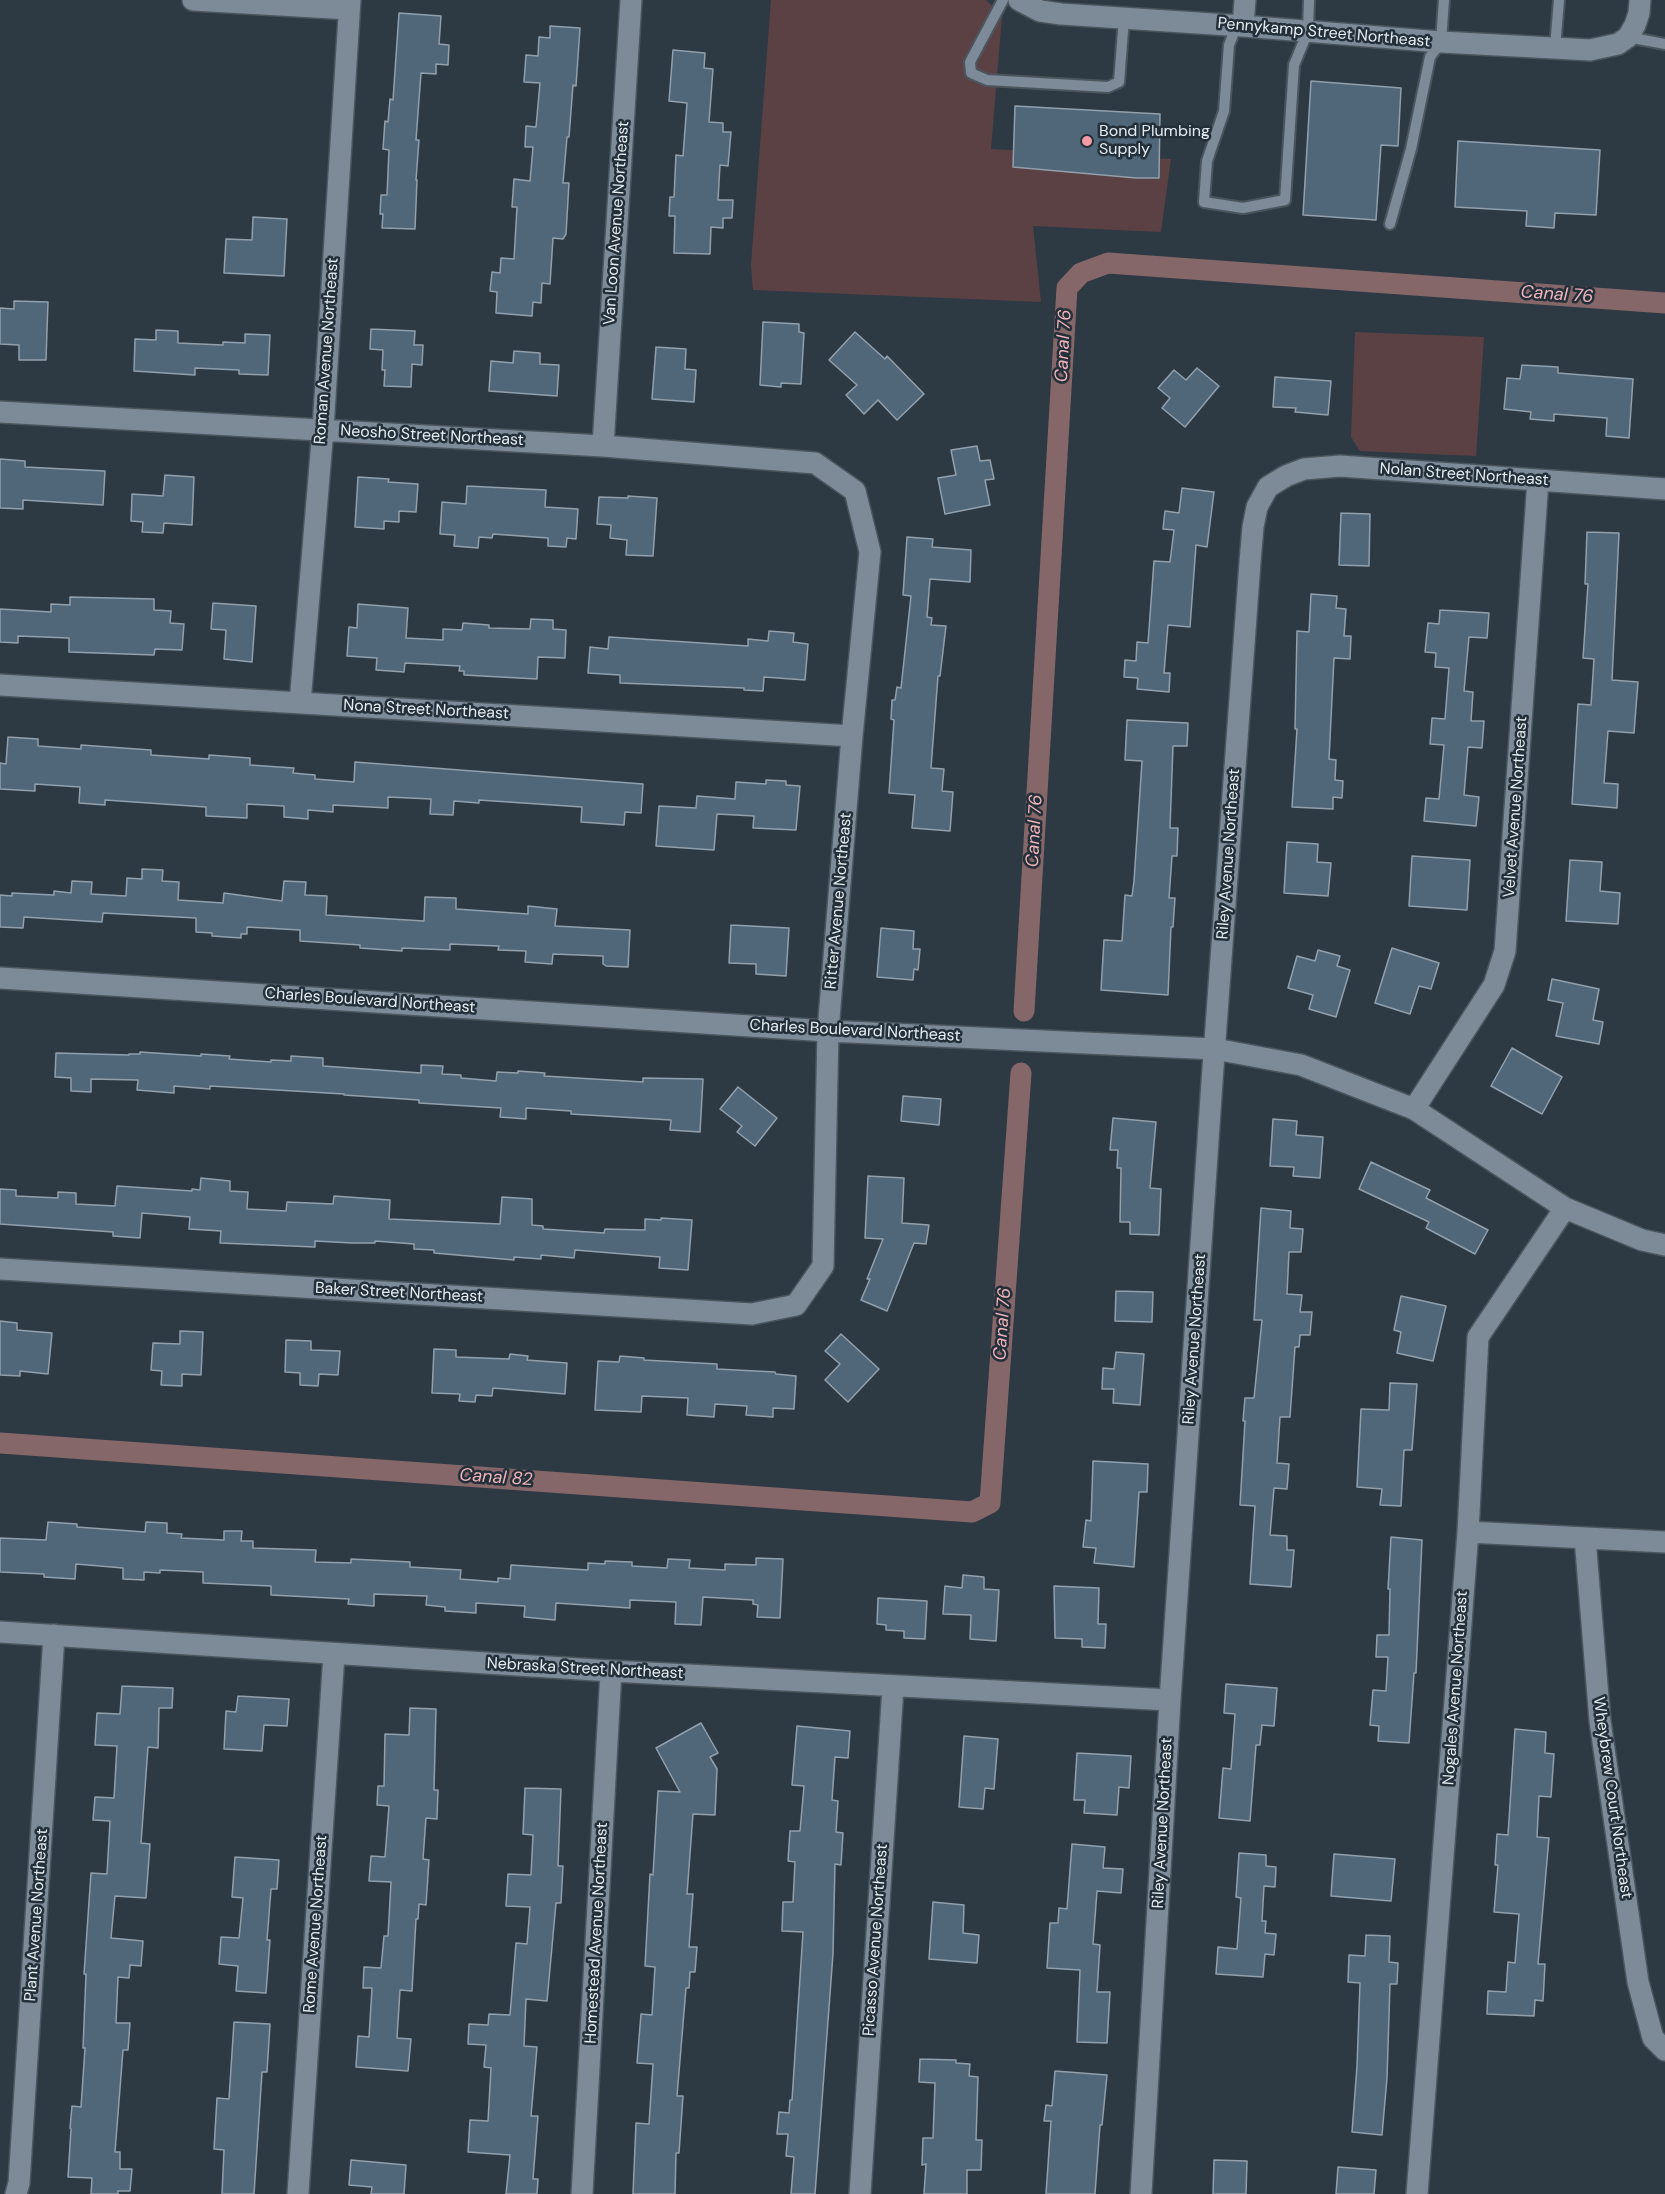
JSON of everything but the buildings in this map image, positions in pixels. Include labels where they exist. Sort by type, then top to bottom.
[{"type":"street","points":[[192,0],[349,4]]},
{"type":"street","name":"Van Loon Avenue Northeast","points":[[603,446],[631,0]]},
{"type":"street","name":"Pennykamp Street Northeast","points":[[1019,0],[1040,10],[1061,14],[1441,42],[1590,50],[1618,44],[1628,37]]},
{"type":"street","points":[[1240,26],[1245,0]]},
{"type":"street","points":[[1628,37],[1639,13],[1640,0]]},
{"type":"street","name":"Roman Avenue Northeast","points":[[300,703],[323,429],[349,4]]},
{"type":"street","name":"Neosho Street Northeast","points":[[0,412],[603,446],[815,463],[855,491]]},
{"type":"street","name":"Nolan Street Northeast","points":[[1268,487],[1304,469],[1340,466],[1665,489]]},
{"type":"street","name":"Velvet Avenue Northeast","points":[[1414,1109],[1494,985],[1505,951],[1538,480]]},
{"type":"street","name":"Riley Avenue Northeast","points":[[1141,2194],[1170,1700],[1253,527],[1257,507],[1268,487]]},
{"type":"street","name":"Ritter Avenue Northeast","points":[[796,1305],[823,1266],[828,1031],[852,736],[870,552],[855,491]]},
{"type":"street","name":"Nona Street Northeast","points":[[0,685],[852,736]]},
{"type":"street","name":"Charles Boulevard Northeast","points":[[0,978],[828,1031],[1215,1048],[1301,1065],[1414,1109],[1565,1208],[1642,1240],[1665,1245]]},
{"type":"street","name":"Nogales Avenue Northeast","points":[[1417,2194],[1468,1533],[1478,1337],[1565,1208]]},
{"type":"street","name":"Baker Street Northeast","points":[[0,1269],[752,1314],[796,1305]]},
{"type":"street","points":[[1468,1533],[1665,1542]]},
{"type":"street","name":"Wheybrew Court Northeast","points":[[1585,1538],[1600,1721],[1638,1982],[1653,2038],[1665,2050]]},
{"type":"street","name":"Nebraska Street Northeast","points":[[0,1632],[612,1671],[1170,1700]]},
{"type":"street","name":"Plant Avenue Northeast","points":[[16,2194],[20,2171],[54,1635]]},
{"type":"street","name":"Rome Avenue Northeast","points":[[298,2194],[334,1654]]},
{"type":"street","name":"Homestead Avenue Northeast","points":[[582,2194],[612,1671]]},
{"type":"street","name":"Picasso Avenue Northeast","points":[[860,2194],[893,1687]]},
{"type":"lane","points":[[1003,0],[970,62],[971,73],[987,80],[1108,87],[1119,82],[1124,18]]},
{"type":"lane","points":[[1240,26],[1229,45],[1224,111],[1207,161],[1204,202],[1243,208],[1285,200],[1294,65],[1308,31],[1309,0]]},
{"type":"lane","points":[[1390,224],[1411,149],[1430,57],[1441,42],[1444,0]]},
{"type":"lane","points":[[1555,48],[1559,0]]},
{"type":"lane","points":[[1628,37],[1665,44]]},
{"type":"shaded area","points":[[771,0],[986,0],[1002,16],[991,149],[1171,159],[1161,232],[1033,226],[1041,302],[753,290],[751,265]]},
{"type":"shaded area","points":[[1355,332],[1484,337],[1476,456],[1360,451],[1351,437]]},
{"type":"waterway","name":"Canal 76","points":[[1024,1011],[1067,288],[1081,273],[1108,263],[1665,303]]},
{"type":"waterway","name":"Canal 82","points":[[0,1443],[972,1512],[990,1503],[1021,1073]]},
{"type":"place","name":"Bond Plumbing Supply","points":[[1087,141]]}]
